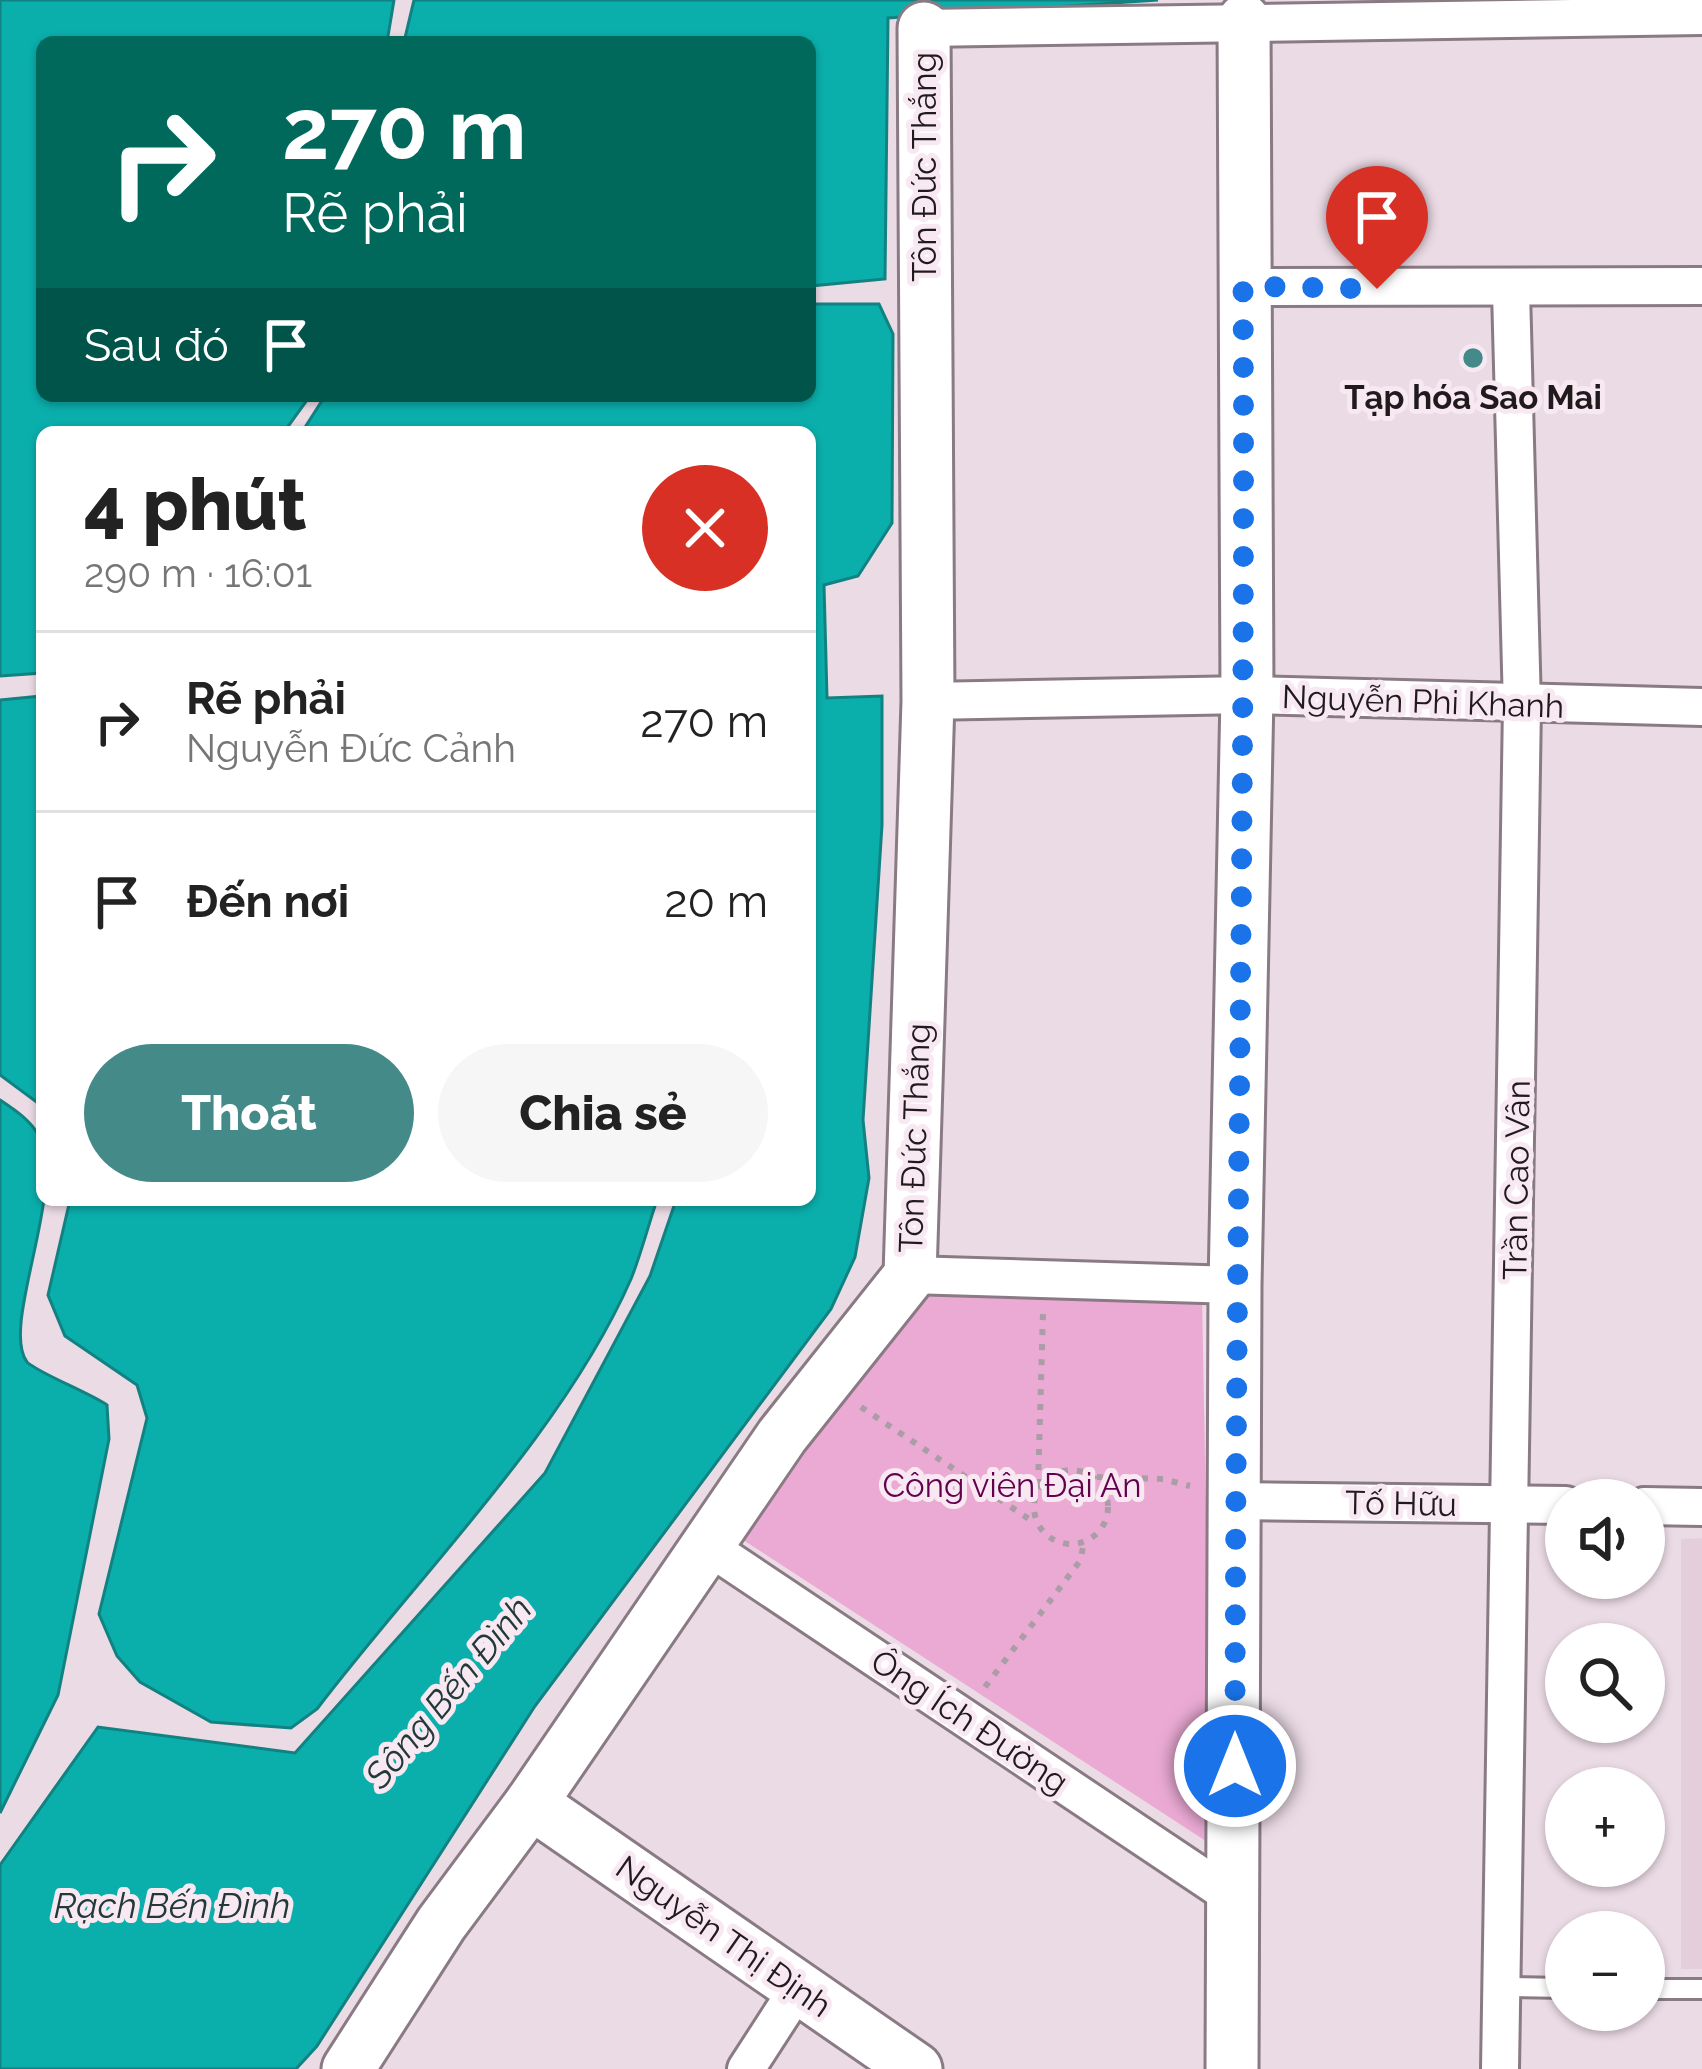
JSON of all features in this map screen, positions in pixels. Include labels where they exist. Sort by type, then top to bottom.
[{"type":"street","points":[[923,28],[1702,16]]},
{"type":"street","points":[[1232,2069],[1234,1285],[1247,695],[1244,20]]},
{"type":"street","name":"Tôn Đức Thắng","points":[[348,2069],[441,1924],[531,1803],[782,1436],[910,1275],[928,701],[923,28]]},
{"type":"street","points":[[1243,286],[1511,290],[1702,286]]},
{"type":"street","name":"Trần Cao Vân","points":[[1500,2069],[1522,706],[1511,290]]},
{"type":"street","name":"Nguyễn Phi Khanh","points":[[928,701],[1247,695],[1522,706],[1702,706]]},
{"type":"street","points":[[910,1275],[1234,1285]]},
{"type":"street","name":"Tố Hữu","points":[[1235,1501],[1545,1505]]},
{"type":"street","points":[[1665,1506],[1702,1507]]},
{"type":"street","name":"Ông Ích Đường","points":[[706,1545],[1234,1898]]},
{"type":"street","name":"Nguyễn Thị Định","points":[[531,1803],[916,2069]]},
{"type":"street","points":[[746,2069],[799,1987]]},
{"type":"lane","points":[[1503,1987],[1545,1988]]},
{"type":"lane","points":[[1665,1989],[1702,1989]]},
{"type":"path","points":[[1036,1524],[1044,1278]]},
{"type":"path","points":[[853,1402],[1064,1544],[1084,1543],[1100,1530],[1108,1511],[1102,1486],[1093,1477]]},
{"type":"path","points":[[1038,1488],[1065,1470],[1093,1477],[1163,1479],[1235,1501]]},
{"type":"path","points":[[963,1716],[1080,1561],[1084,1543]]},
{"type":"shaded area","points":[[1702,1538],[1702,1969],[1681,1969],[1681,1539]]},
{"type":"green space","name":"Công viên Đại An","points":[[915,1289],[1202,1295],[1212,1845],[740,1538]]},
{"type":"water","points":[[0,0],[394,0],[388,36],[36,36],[36,402],[306,402],[288,426],[36,426],[36,673],[0,676]]},
{"type":"water","points":[[414,0],[1158,0],[888,18],[885,279],[816,285],[816,36],[405,36]]},
{"type":"water","name":"Rạch Bến Đình","points":[[816,304],[879,304],[893,334],[892,523],[858,576],[824,585],[827,698],[882,696],[882,825],[863,1120],[869,1178],[855,1257],[831,1309],[535,1706],[317,2046],[296,2069],[0,2069],[0,1865],[98,1727],[295,1753],[545,1473],[650,1276],[674,1206],[816,1206],[816,426],[306,426],[321,402],[816,402]]},
{"type":"water","points":[[36,697],[36,1102],[0,1075],[0,700]]},
{"type":"water","points":[[0,1100],[36,1132],[36,1206],[43,1206],[21,1320],[21,1344],[27,1362],[107,1405],[109,1439],[58,1695],[0,1813]]},
{"type":"water","points":[[69,1206],[655,1206],[631,1279],[568,1392],[487,1501],[317,1709],[291,1728],[211,1722],[140,1682],[117,1656],[99,1614],[147,1418],[137,1385],[65,1336],[48,1295]]},
{"type":"place","name":"Tạp hóa Sao Mai","points":[[1473,358]]},
{"type":"route","points":[[1235,1766],[1234,1285],[1247,695],[1243,286],[1377,289]]},
{"type":"water label","name":"Sông Bến Đình","points":[[448,1692]]}]
